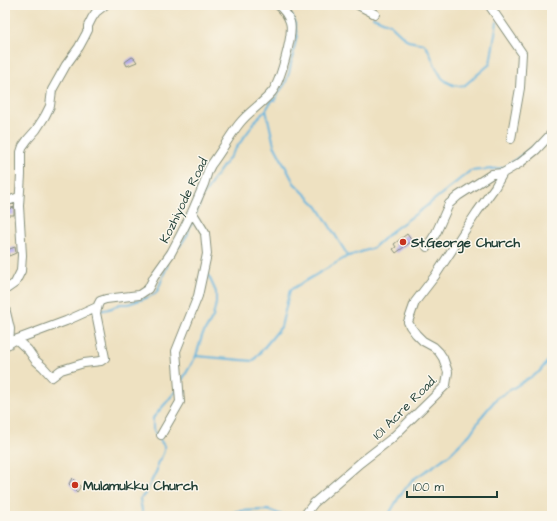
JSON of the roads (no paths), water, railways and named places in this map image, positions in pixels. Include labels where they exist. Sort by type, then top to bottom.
[{"type":"street","points":[[5,290],[15,283],[21,271],[22,255],[19,197],[21,152],[23,146],[45,116],[50,106],[52,91],[56,81],[79,47],[88,30],[88,26],[92,18],[96,12],[105,5]]},
{"type":"street","name":"Kozhiyode Road","points":[[10,344],[96,307],[100,301],[138,295],[148,289],[154,277],[171,253],[192,212],[211,165],[239,124],[272,92],[277,82],[290,40],[290,21],[285,12],[278,5]]},
{"type":"street","points":[[358,5],[375,14]]},
{"type":"street","points":[[489,5],[522,53],[520,88],[511,139]]},
{"type":"street","name":"101 Acre Road.","points":[[305,513],[314,503],[360,463],[391,439],[446,385],[448,372],[443,358],[434,347],[423,341],[416,334],[408,322],[415,302],[435,276],[495,187],[502,173],[520,163],[536,150],[552,133]]},
{"type":"street","points":[[427,247],[436,233],[449,204],[458,196],[492,174],[502,173]]},
{"type":"street","points":[[5,202],[19,197]]},
{"type":"street","points":[[161,435],[180,402],[176,351],[198,296],[207,254],[205,232],[192,212]]},
{"type":"street","points":[[5,308],[10,330],[10,344],[17,340],[28,350],[52,378],[61,370],[84,363],[104,360],[105,354],[96,307]]},
{"type":"waterway","points":[[203,196],[254,122],[266,110],[272,100],[275,100],[285,84],[289,73],[297,35],[294,20],[291,15]]},
{"type":"waterway","points":[[373,17],[390,24],[408,41],[424,44],[442,78],[453,85],[459,86],[465,85],[490,64],[497,22]]},
{"type":"waterway","points":[[196,356],[253,361],[281,327],[290,290],[348,256],[318,207],[294,183],[274,145],[266,110]]},
{"type":"waterway","points":[[349,256],[373,248],[392,231],[424,208],[470,171],[504,168],[538,143]]},
{"type":"waterway","points":[[196,214],[200,203]]},
{"type":"waterway","points":[[179,247],[188,234],[189,228],[193,222]]},
{"type":"waterway","points":[[100,311],[120,304],[128,304],[149,297],[157,292],[168,264]]},
{"type":"waterway","points":[[181,382],[196,356],[202,336],[213,317],[216,303],[216,292],[207,272]]},
{"type":"waterway","points":[[388,516],[399,497],[412,480],[450,454],[470,434],[482,416],[497,398],[539,372],[552,356]]},
{"type":"waterway","points":[[143,516],[140,499],[145,494],[157,470],[157,464],[164,451],[164,446],[153,429],[153,418],[176,391]]},
{"type":"waterway","points":[[226,516],[237,511],[268,510],[285,516]]},
{"type":"place","name":"St.George Church","points":[[403,242]]},
{"type":"place","name":"Mulamukku Church","points":[[75,485]]}]
